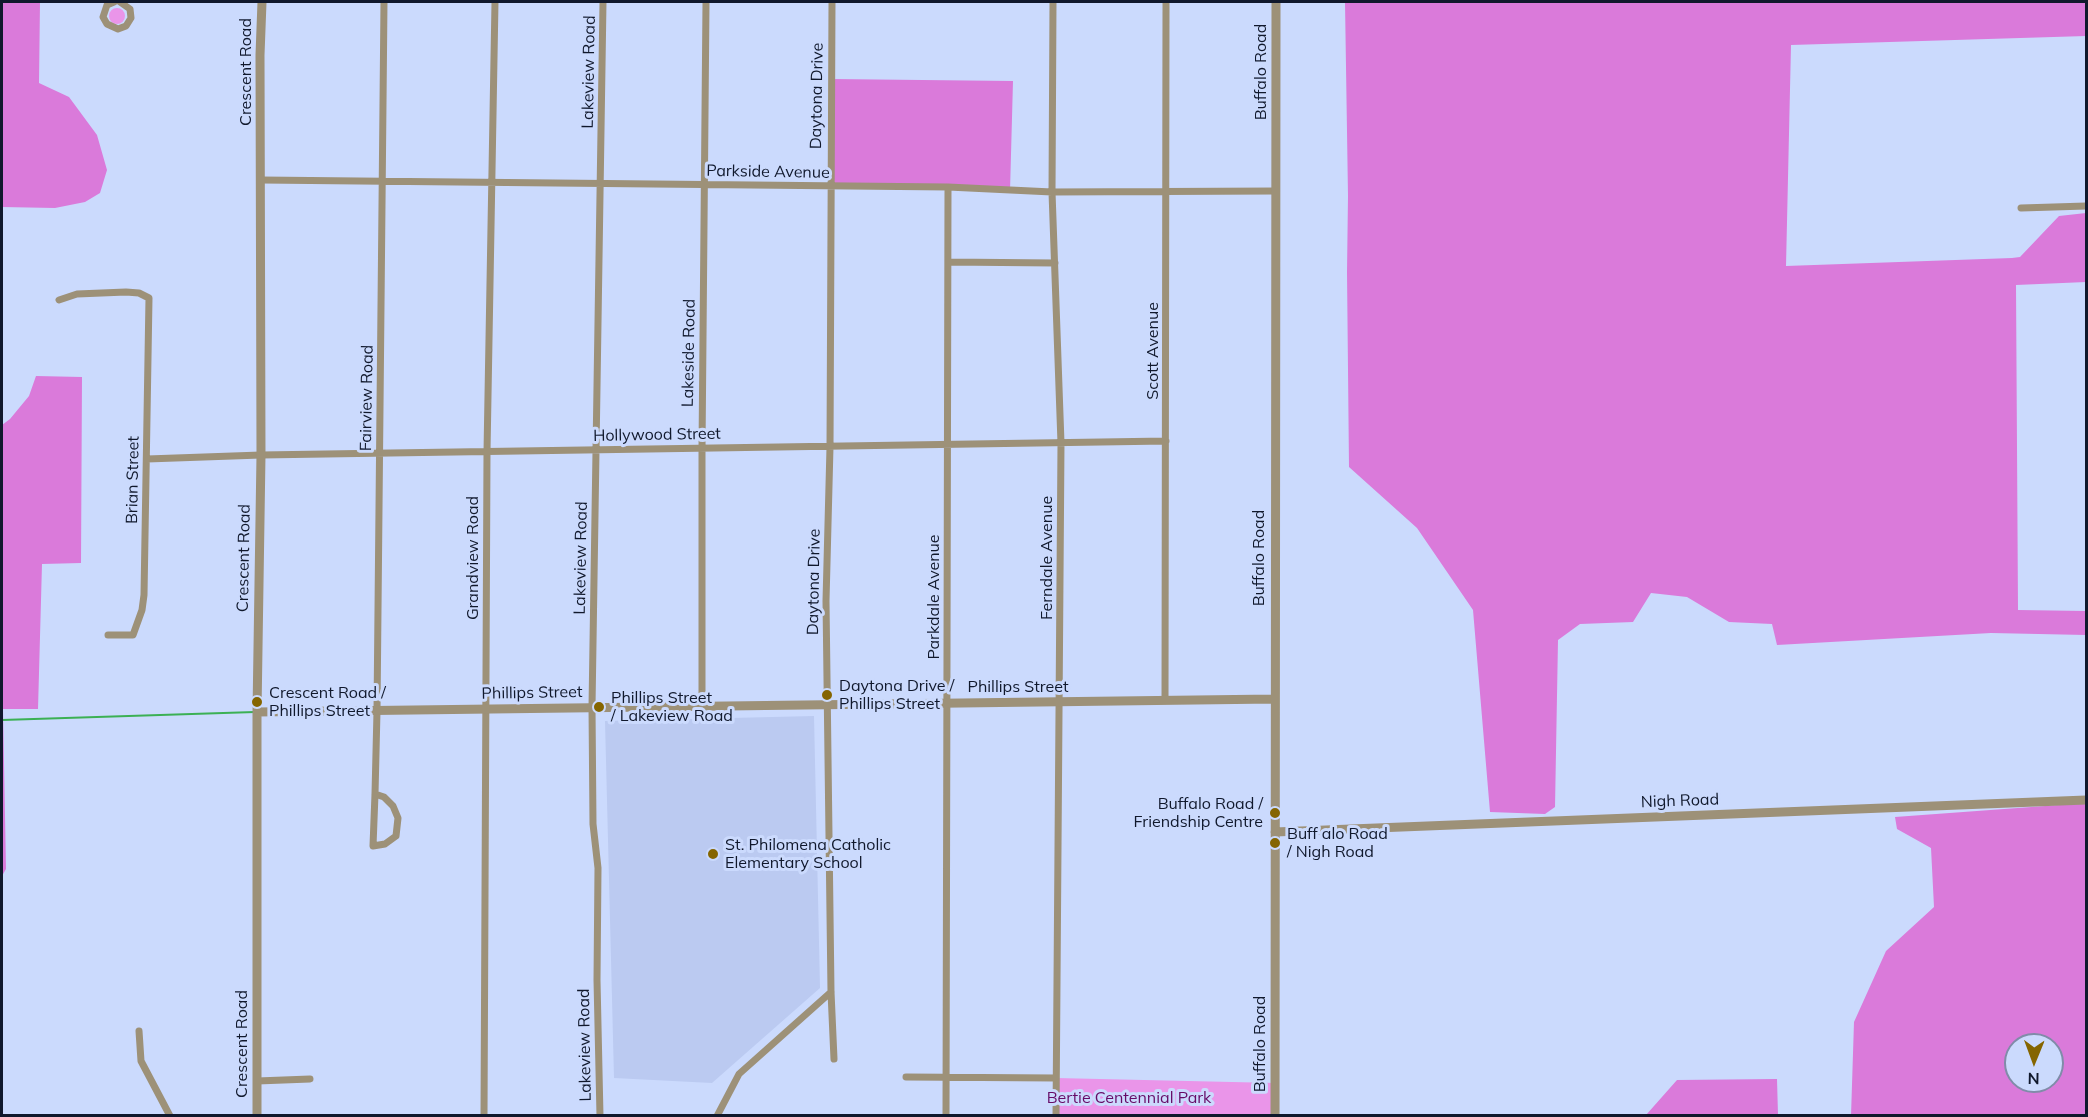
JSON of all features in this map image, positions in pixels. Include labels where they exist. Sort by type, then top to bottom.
[{"type":"street","points":[[112,2],[105,8],[104,21],[110,27],[118,29],[126,26],[131,18],[130,9],[120,2]]},
{"type":"street","name":"Crescent Road","points":[[257,1116],[262,2]]},
{"type":"street","name":"Fairview Road","points":[[375,794],[384,797],[393,806],[398,818],[396,836],[386,844],[374,846],[384,2]]},
{"type":"street","name":"Grandview Road","points":[[484,1116],[487,452],[495,2]]},
{"type":"street","name":"Lakeview Road","points":[[600,1116],[597,980],[598,868],[593,824],[592,707],[603,2]]},
{"type":"street","name":"Lakeside Road","points":[[702,706],[706,2]]},
{"type":"street","name":"Daytona Drive","points":[[832,2],[830,447],[826,601],[831,993],[834,1059]]},
{"type":"street","name":"Ferndale Avenue","points":[[1053,2],[1052,192],[1061,443],[1056,1116]]},
{"type":"street","name":"Scott Avenue","points":[[1165,700],[1166,2]]},
{"type":"street","name":"Buffalo Road","points":[[1275,1116],[1276,2]]},
{"type":"street","name":"Parkside Avenue","points":[[261,180],[948,187],[1052,192],[1275,191]]},
{"type":"street","name":"Parkdale Avenue","points":[[946,1116],[948,187]]},
{"type":"street","points":[[2022,208],[2086,206]]},
{"type":"street","points":[[948,262],[1054,263]]},
{"type":"street","name":"Brian Street","points":[[59,300],[77,294],[126,292],[139,293],[149,298],[144,595],[142,610],[133,635],[108,635]]},
{"type":"street","name":"Hollywood Street","points":[[147,459],[597,449],[1166,441]]},
{"type":"street","name":"Phillips Street","points":[[257,715],[592,707],[1274,699]]},
{"type":"street","name":"Nigh Road","points":[[1275,832],[2086,800]]},
{"type":"street","points":[[717,1116],[739,1074],[831,993]]},
{"type":"street","points":[[139,1031],[141,1061],[170,1116]]},
{"type":"street","points":[[906,1077],[1056,1078]]},
{"type":"street","points":[[257,1081],[310,1079]]},
{"type":"shaded area","points":[[2,2],[40,2],[39,83],[69,97],[97,135],[107,170],[100,193],[85,202],[55,208],[2,207]]},
{"type":"shaded area","points":[[1345,2],[2086,2],[2086,36],[1791,45],[1786,266],[2020,257],[2059,216],[2086,213],[2086,282],[2016,285],[2018,610],[2086,611],[2086,635],[1991,633],[1777,645],[1772,624],[1729,622],[1687,597],[1651,593],[1633,622],[1580,624],[1558,640],[1555,807],[1545,814],[1490,812],[1473,610],[1417,528],[1349,467]]},
{"type":"shaded area","points":[[831,79],[1013,81],[1010,191],[830,186]]},
{"type":"shaded area","points":[[36,376],[82,377],[81,563],[42,564],[38,709],[3,709],[6,869],[2,876],[2,425],[29,396]]},
{"type":"shaded area","name":"St. Philomena Catholic Elementary School","points":[[814,716],[820,988],[712,1083],[614,1078],[605,721]]},
{"type":"shaded area","points":[[2086,803],[2086,1115],[1851,1116],[1854,1022],[1886,951],[1934,907],[1931,848],[1897,829],[1895,817]]},
{"type":"shaded area","points":[[1777,1079],[1778,1115],[1646,1115],[1677,1080]]},
{"type":"green space","points":[[114,8],[120,8],[125,16],[123,22],[114,24],[109,19],[109,13]]},
{"type":"green space","name":"Bertie Centennial Park","points":[[1056,1078],[1276,1083],[1275,1115],[1056,1116]]},
{"type":"waterway","points":[[2,720],[255,712]]},
{"type":"place","name":"Daytona Drive / Phillips Street","points":[[827,695]]},
{"type":"place","name":"Crescent Road / Phillips Street","points":[[257,702]]},
{"type":"place","name":"Phillips Street / Lakeview Road","points":[[599,707]]},
{"type":"place","name":"Buffalo Road / Friendship Centre","points":[[1275,813]]},
{"type":"place","name":"Buff alo Road / Nigh Road","points":[[1275,843]]},
{"type":"place","name":"St. Philomena Catholic Elementary School","points":[[713,854]]}]
